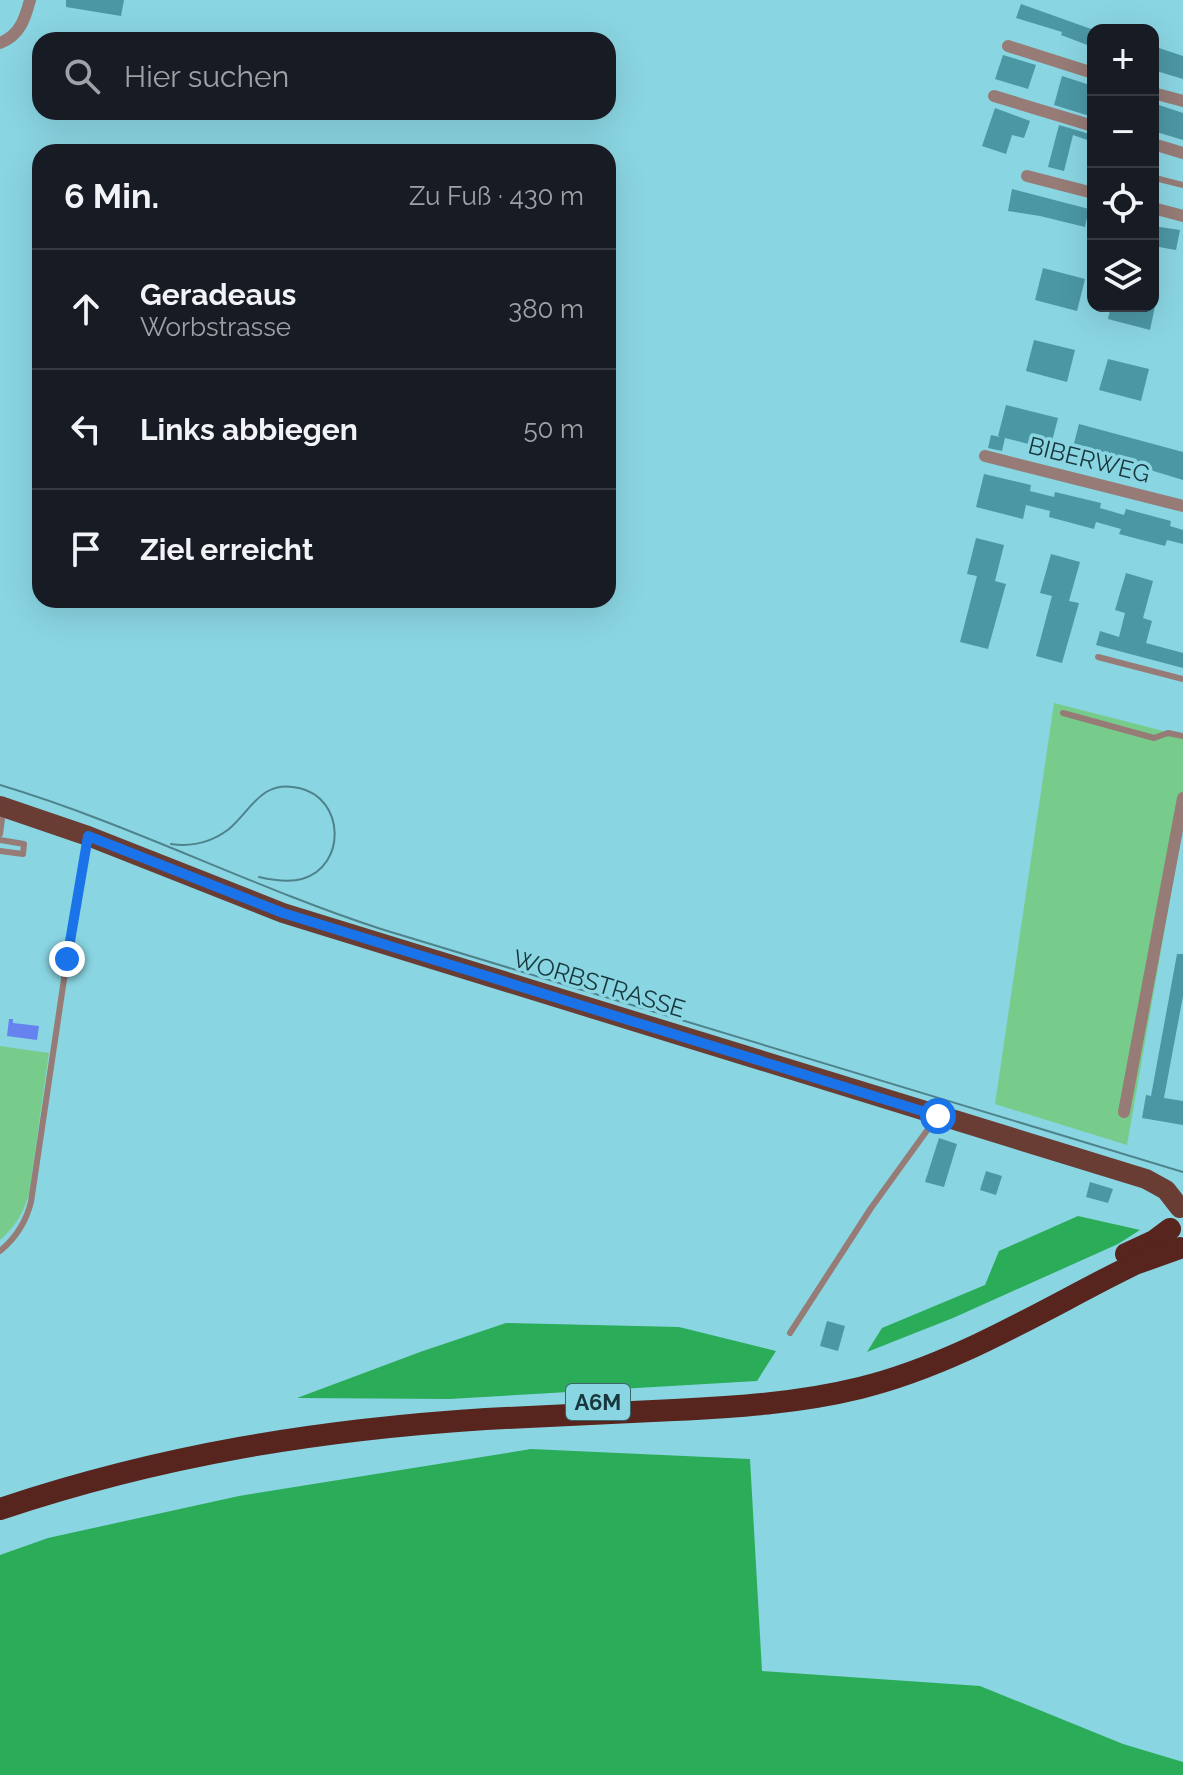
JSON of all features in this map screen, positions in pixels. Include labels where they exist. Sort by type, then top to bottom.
[{"type":"highway","name":"A6M","points":[[0,1497],[80,1471],[167,1449],[319,1422],[810,1387],[925,1356],[970,1337],[1154,1241],[1178,1242]]},
{"type":"highway","name":"A6M","points":[[0,1509],[170,1461],[306,1436],[455,1422],[722,1408],[836,1393],[929,1366],[1178,1242]]},
{"type":"main road","name":"WORBSTRASSE","points":[[2,807],[88,836],[283,913],[1146,1179],[1166,1190],[1182,1207]]},
{"type":"main road","points":[[1178,1242],[1173,1217],[1182,1207]]},
{"type":"street","points":[[0,43],[10,38],[21,26],[30,0]]},
{"type":"street","points":[[1008,46],[1087,71]]},
{"type":"street","points":[[1159,95],[1183,101]]},
{"type":"street","points":[[994,96],[1087,124]]},
{"type":"street","points":[[1159,146],[1183,153]]},
{"type":"street","points":[[1027,176],[1087,191]]},
{"type":"street","points":[[1159,210],[1183,216]]},
{"type":"street","name":"BIBERWEG","points":[[985,456],[1183,506]]},
{"type":"street","points":[[1124,1112],[1183,798]]},
{"type":"lane","points":[[1159,179],[1183,185]]},
{"type":"lane","points":[[1098,657],[1183,679]]},
{"type":"lane","points":[[1063,713],[1154,738],[1168,733],[1183,736]]},
{"type":"lane","points":[[0,851],[23,854],[24,844],[0,837],[2,807]]},
{"type":"lane","points":[[0,1251],[23,1225],[31,1202],[88,836]]},
{"type":"lane","points":[[790,1333],[871,1208],[938,1116]]},
{"type":"green space","points":[[1054,703],[1183,736],[1183,825],[1127,1145],[995,1104]]},
{"type":"green space","points":[[0,1046],[49,1053],[29,1194],[18,1219],[0,1240]]},
{"type":"green space","points":[[1078,1216],[1140,1230],[1118,1244],[953,1318],[867,1352],[882,1328],[985,1285],[999,1251]]},
{"type":"green space","points":[[506,1323],[679,1327],[776,1351],[757,1381],[449,1399],[297,1398]]},
{"type":"green space","points":[[531,1449],[750,1459],[762,1671],[980,1686],[1123,1744],[1183,1762],[1183,1775],[0,1775],[0,1555],[48,1538],[239,1496]]},
{"type":"water","points":[[9,1019],[13,1019],[13,1023],[39,1026],[37,1040],[7,1036]]},
{"type":"building","points":[[66,0],[124,0],[121,16],[66,7]]},
{"type":"building","points":[[1021,4],[1087,28],[1087,45],[1061,35],[1062,32],[1016,18]]},
{"type":"building","points":[[1159,48],[1183,56],[1183,79],[1159,72]]},
{"type":"building","points":[[1003,55],[1036,65],[1028,89],[995,79]]},
{"type":"building","points":[[1062,76],[1087,84],[1087,115],[1054,105]]},
{"type":"building","points":[[1159,105],[1183,113],[1183,140],[1159,133]]},
{"type":"building","points":[[995,108],[1030,121],[1024,138],[1012,135],[1006,154],[982,146]]},
{"type":"building","points":[[1059,125],[1087,133],[1087,140],[1073,135],[1064,171],[1048,167]]},
{"type":"building","points":[[1012,189],[1087,208],[1087,218],[1085,227],[1008,211]]},
{"type":"building","points":[[1159,227],[1180,230],[1176,250],[1159,247]]},
{"type":"building","points":[[1043,268],[1085,279],[1077,311],[1035,300]]},
{"type":"building","points":[[1110,312],[1154,312],[1150,330],[1108,319]]},
{"type":"building","points":[[1034,340],[1075,350],[1067,382],[1026,371]]},
{"type":"building","points":[[1108,359],[1149,369],[1141,401],[1099,390]]},
{"type":"building","points":[[1006,405],[1058,418],[1051,445],[1034,440],[1032,445],[1005,438],[1002,451],[988,448],[991,435],[1000,437]]},
{"type":"building","points":[[1079,424],[1183,452],[1183,480],[1072,451]]},
{"type":"building","points":[[984,474],[1031,485],[1030,491],[1054,497],[1055,492],[1101,503],[1100,508],[1124,515],[1126,509],[1171,521],[1170,526],[1183,530],[1183,544],[1167,540],[1165,546],[1119,534],[1121,529],[1096,522],[1094,529],[1049,517],[1050,511],[1026,505],[1023,519],[976,507]]},
{"type":"building","points":[[976,538],[1004,545],[995,581],[1006,584],[988,649],[960,642],[977,576],[967,574]]},
{"type":"building","points":[[1051,554],[1080,562],[1069,601],[1079,603],[1062,663],[1036,656],[1052,596],[1040,593]]},
{"type":"building","points":[[1126,573],[1153,581],[1143,618],[1152,621],[1146,643],[1183,653],[1183,668],[1096,645],[1100,631],[1119,637],[1125,613],[1115,610]]},
{"type":"building","points":[[1177,954],[1183,954],[1183,996],[1164,1098],[1183,1101],[1183,1125],[1142,1118],[1146,1095],[1151,1096]]},
{"type":"building","points":[[939,1138],[957,1144],[944,1187],[925,1182]]},
{"type":"building","points":[[986,1171],[1002,1176],[996,1195],[980,1190]]},
{"type":"building","points":[[1090,1182],[1113,1189],[1108,1203],[1086,1197]]},
{"type":"building","points":[[827,1321],[845,1326],[838,1351],[820,1346]]},
{"type":"tram line","points":[[0,785],[96,818],[381,929],[1183,1172]]},
{"type":"tram line","points":[[171,844],[194,844],[216,837],[229,829],[259,798],[276,788],[299,788],[314,794],[325,805],[335,832],[327,861],[317,872],[302,879],[286,881],[259,877]]},
{"type":"route","points":[[67,959],[88,836],[283,913],[938,1116]]}]
